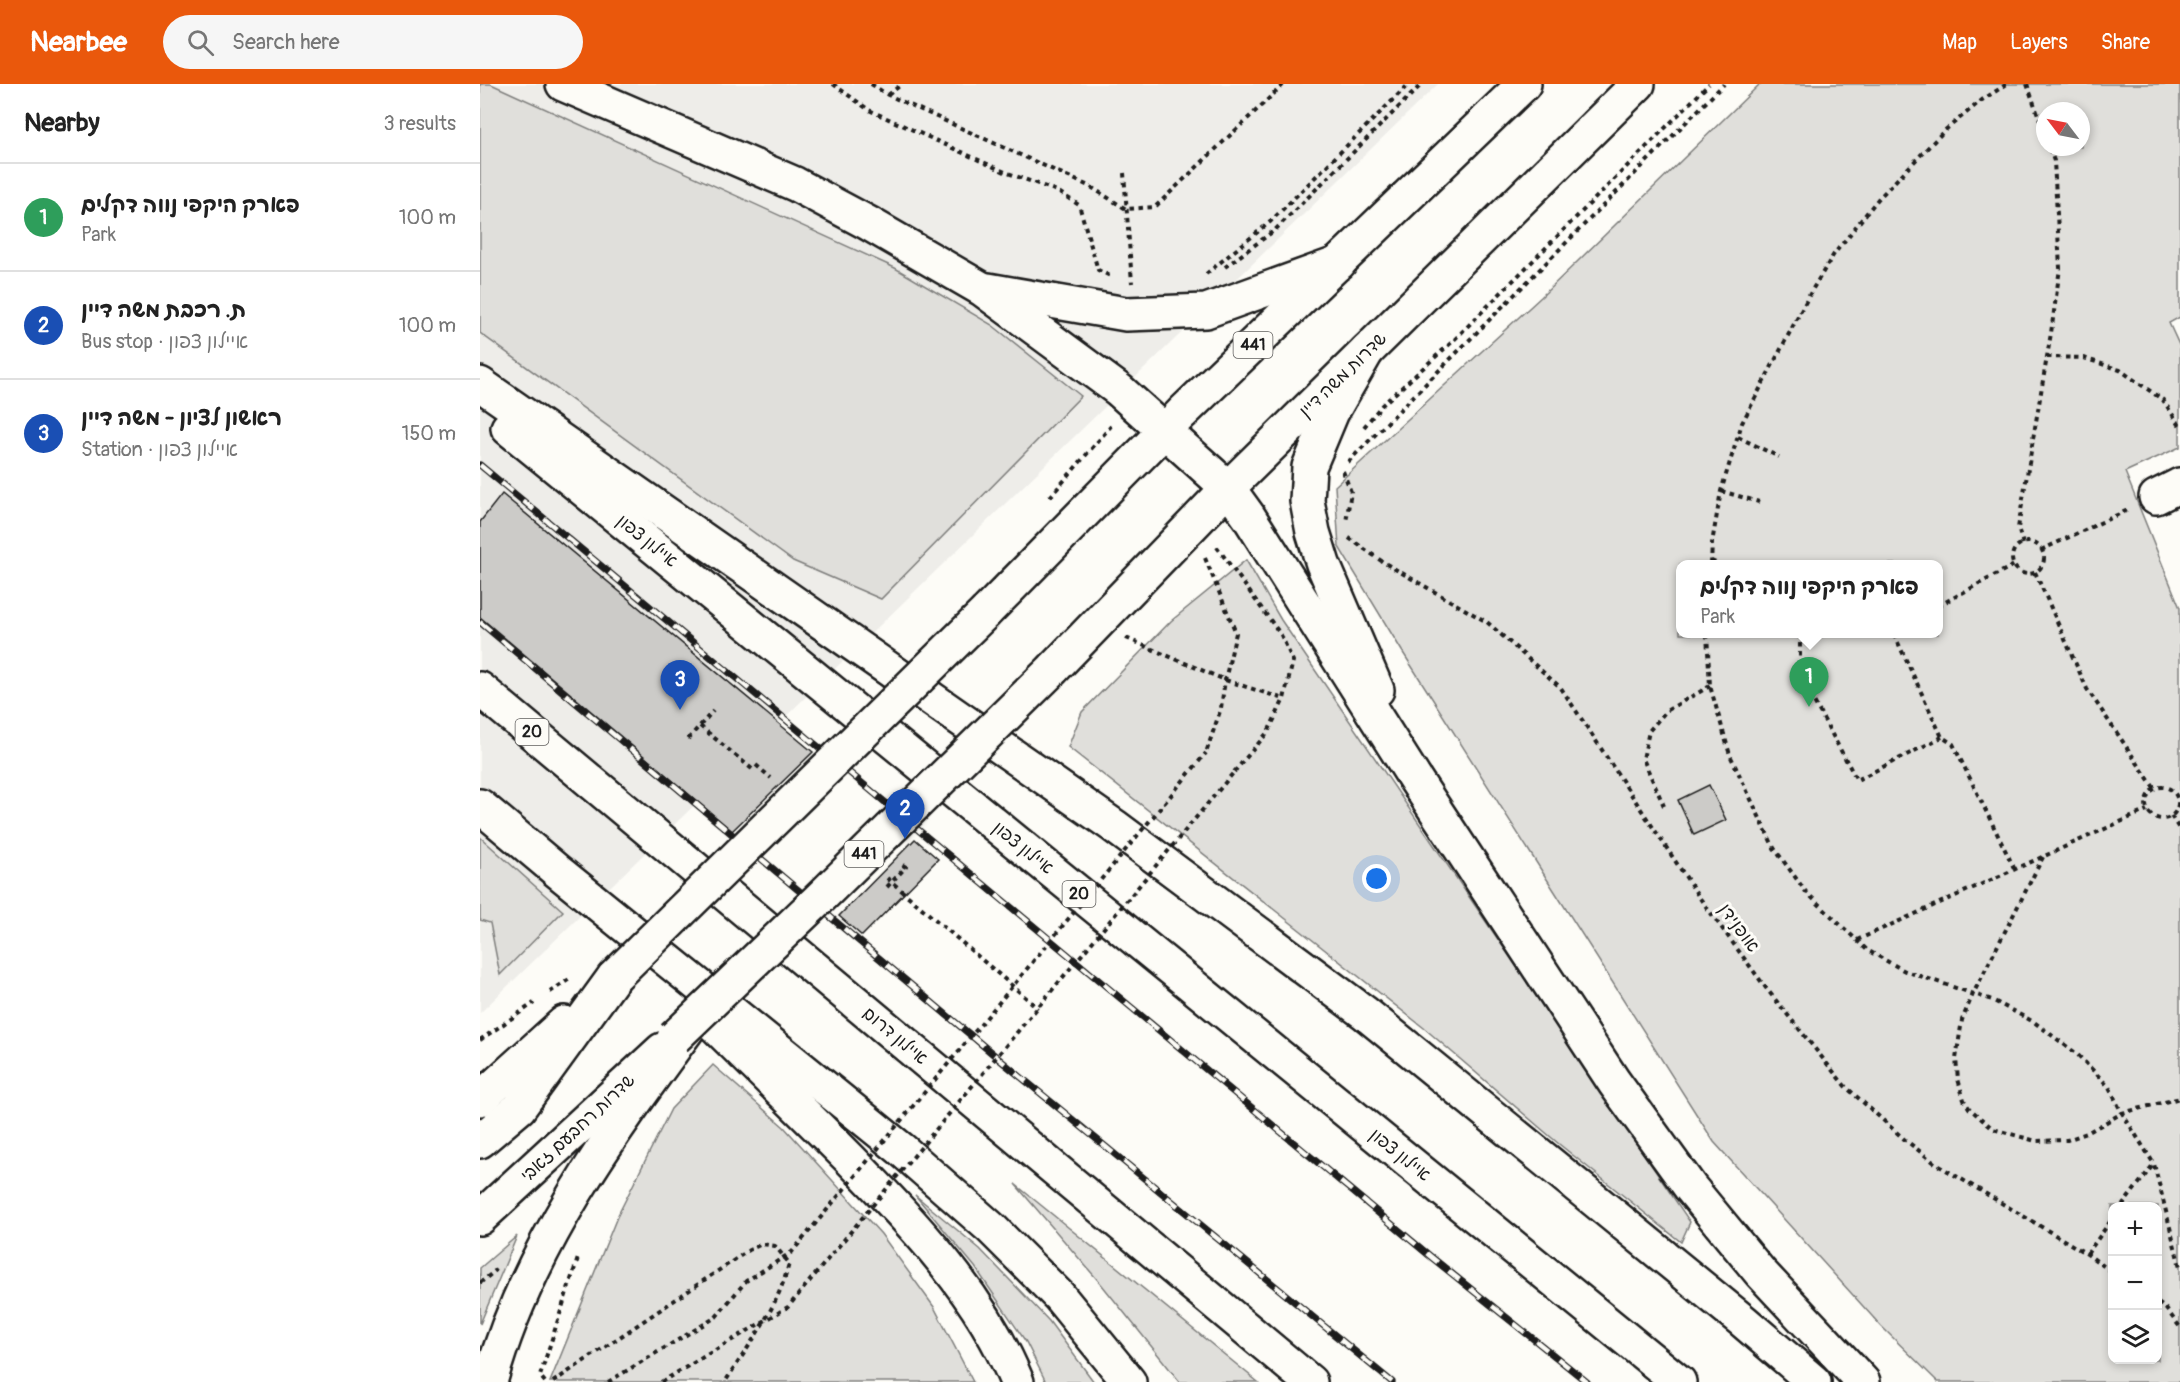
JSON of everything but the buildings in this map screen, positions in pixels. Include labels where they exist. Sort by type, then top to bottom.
[{"type":"main road","points":[[563,84],[795,184],[982,289],[1119,390],[1228,488],[1249,517],[1417,782],[1614,1082],[1690,1187],[1760,1272],[1863,1382]]},
{"type":"main road","name":"441","points":[[480,1099],[614,977],[986,612],[1165,430],[1524,84]]},
{"type":"main road","name":"שדרות משה דיין","points":[[676,1040],[1053,669],[1228,488],[1638,84]]},
{"type":"main road","points":[[982,289],[1126,314],[1206,311],[1339,262]]},
{"type":"main road","points":[[1367,351],[1332,412],[1309,466],[1307,501],[1312,532],[1323,564],[1417,782]]},
{"type":"main road","points":[[480,384],[1114,826],[1365,1013],[1814,1382]]},
{"type":"main road","name":"איילון צפון","points":[[480,405],[1679,1382]]},
{"type":"main road","name":"איילון דרום","points":[[480,689],[1310,1382]]},
{"type":"main road","points":[[480,806],[901,1149],[991,1228],[1059,1296],[1129,1382]]},
{"type":"main road","points":[[556,870],[794,1102],[912,1223],[940,1255],[966,1291],[990,1329],[1017,1382]]},
{"type":"main road","name":"441","points":[[480,1141],[519,1108],[614,977]]},
{"type":"main road","points":[[490,1382],[512,1316],[557,1222],[625,1114],[676,1040]]},
{"type":"main road","name":"שדרות רחבעם זאבי","points":[[480,1218],[676,1040]]},
{"type":"path","points":[[833,84],[869,110],[1005,172],[1057,190],[1079,205],[1098,270],[1115,278]]},
{"type":"path","points":[[871,84],[888,95],[1091,187],[1126,209],[1155,207],[1284,84]]},
{"type":"path","points":[[888,95],[902,84]]},
{"type":"path","points":[[1198,280],[1270,222],[1409,84]]},
{"type":"path","points":[[1223,268],[1275,230],[1422,84]]},
{"type":"path","points":[[1362,429],[1382,405],[1451,343],[1709,84]]},
{"type":"path","points":[[1335,476],[1724,84]]},
{"type":"path","points":[[1711,560],[1721,491],[1742,423],[1812,290],[1834,254],[1878,200],[1944,131],[1982,100],[2007,84]]},
{"type":"path","points":[[2027,84],[2036,109]]},
{"type":"path","points":[[2023,544],[2018,528],[2060,268],[2052,156]]},
{"type":"path","points":[[1124,173],[1132,287],[1124,283]]},
{"type":"path","points":[[2047,357],[2084,358],[2120,370],[2163,400],[2180,426]]},
{"type":"path","points":[[1049,498],[1111,429],[1119,390]]},
{"type":"path","points":[[1738,437],[1779,457]]},
{"type":"path","points":[[1342,468],[1351,492],[1346,524]]},
{"type":"path","points":[[1721,491],[1760,502]]},
{"type":"path","points":[[2041,549],[2168,491]]},
{"type":"path","points":[[2033,543],[2041,549],[2044,560],[2040,569],[2035,572],[2025,574],[2014,565],[2013,554],[2019,546],[2033,543]]},
{"type":"path","points":[[662,1382],[788,1307],[1268,732],[1284,699],[1293,661],[1281,635],[1216,547]]},
{"type":"path","points":[[608,1382],[716,1317],[746,1281],[792,1252],[1206,753],[1221,708],[1236,633],[1205,558]]},
{"type":"path","name":"אופנידן","points":[[1383,562],[1487,622],[1561,688],[1699,897],[1766,988],[1845,1086],[1904,1139],[1936,1164],[2087,1254],[2108,1269]]},
{"type":"path","points":[[1943,603],[2014,565]]},
{"type":"path","points":[[2035,572],[2087,689],[2155,789]]},
{"type":"path","points":[[1120,635],[1225,680],[1284,699]]},
{"type":"path","points":[[1707,638],[1710,686],[1730,755],[1774,848],[1806,892],[1867,950],[1905,971],[1992,1000],[2034,1022],[2077,1054],[2109,1087],[2121,1113],[2154,1164],[2180,1267]]},
{"type":"path","points":[[1800,638],[1800,676],[1857,780],[1942,737]]},
{"type":"path","points":[[1896,638],[1942,737],[1953,744],[2015,870]]},
{"type":"path","points":[[1664,806],[1644,759],[1649,731],[1666,711],[1710,686]]},
{"type":"path","points":[[688,739],[713,711]]},
{"type":"path","points":[[700,726],[752,770]]},
{"type":"path","points":[[756,765],[766,773]]},
{"type":"path","points":[[2155,789],[2170,789],[2178,797],[2177,808],[2165,819],[2155,818],[2147,810],[2147,796],[2155,789]]},
{"type":"path","points":[[1857,940],[2147,810]]},
{"type":"path","points":[[2170,816],[2180,830]]},
{"type":"path","points":[[2043,857],[1962,1020],[1956,1059],[1958,1079],[1964,1100],[1969,1108],[1993,1130],[2036,1141],[2067,1140],[2087,1133],[2121,1113],[2180,1098]]},
{"type":"path","points":[[887,887],[893,880],[906,867],[902,863],[887,878],[896,886],[1012,986],[1038,1008]]},
{"type":"path","points":[[2125,1202],[2154,1164]]},
{"type":"path","points":[[2087,1254],[2108,1225]]},
{"type":"path","points":[[553,1382],[750,1250],[762,1244],[775,1246],[789,1263],[785,1281],[748,1349],[725,1382]]},
{"type":"path","points":[[545,1382],[540,1376],[580,1254]]},
{"type":"path","points":[[2162,1306],[2180,1327]]},
{"type":"shaded area","points":[[480,84],[1438,84],[480,1013]]},
{"type":"shaded area","points":[[480,84],[491,84],[895,268],[992,325],[1081,396],[881,599],[793,561],[480,333]]},
{"type":"shaded area","points":[[1760,84],[2180,84],[2180,317],[2169,323],[2180,347],[2180,447],[2125,472],[2180,608],[2180,1382],[1938,1382],[1881,1326],[1714,1142],[1402,651],[1339,547],[1335,486],[1541,297]]},
{"type":"shaded area","points":[[1246,560],[1281,620],[1690,1222],[1681,1242],[1559,1144],[1424,1028],[1068,747],[1082,712],[1171,621]]},
{"type":"shaded area","points":[[480,837],[563,911],[500,975],[490,923],[480,920]]},
{"type":"shaded area","points":[[713,1065],[784,1127],[881,1234],[934,1307],[973,1382],[550,1382],[617,1217],[671,1109]]},
{"type":"shaded area","points":[[1015,1184],[1258,1382],[1180,1382],[1102,1285]]},
{"type":"shaded area","points":[[915,1195],[980,1249],[1049,1321],[1094,1382],[1046,1382],[1026,1342],[975,1267]]},
{"type":"shaded area","points":[[517,1236],[480,1324],[480,1268]]},
{"type":"railway","points":[[480,465],[1430,1256],[1587,1382]]},
{"type":"railway","points":[[480,622],[999,1059],[1392,1382]]},
{"type":"place","name":"פארק היקפי נווה דקלים","points":[[1809,707]]},
{"type":"place","name":"ראשון לציון - משה דיין","points":[[680,710]]},
{"type":"place","name":"ת. רכבת משה דיין","points":[[905,839]]}]
